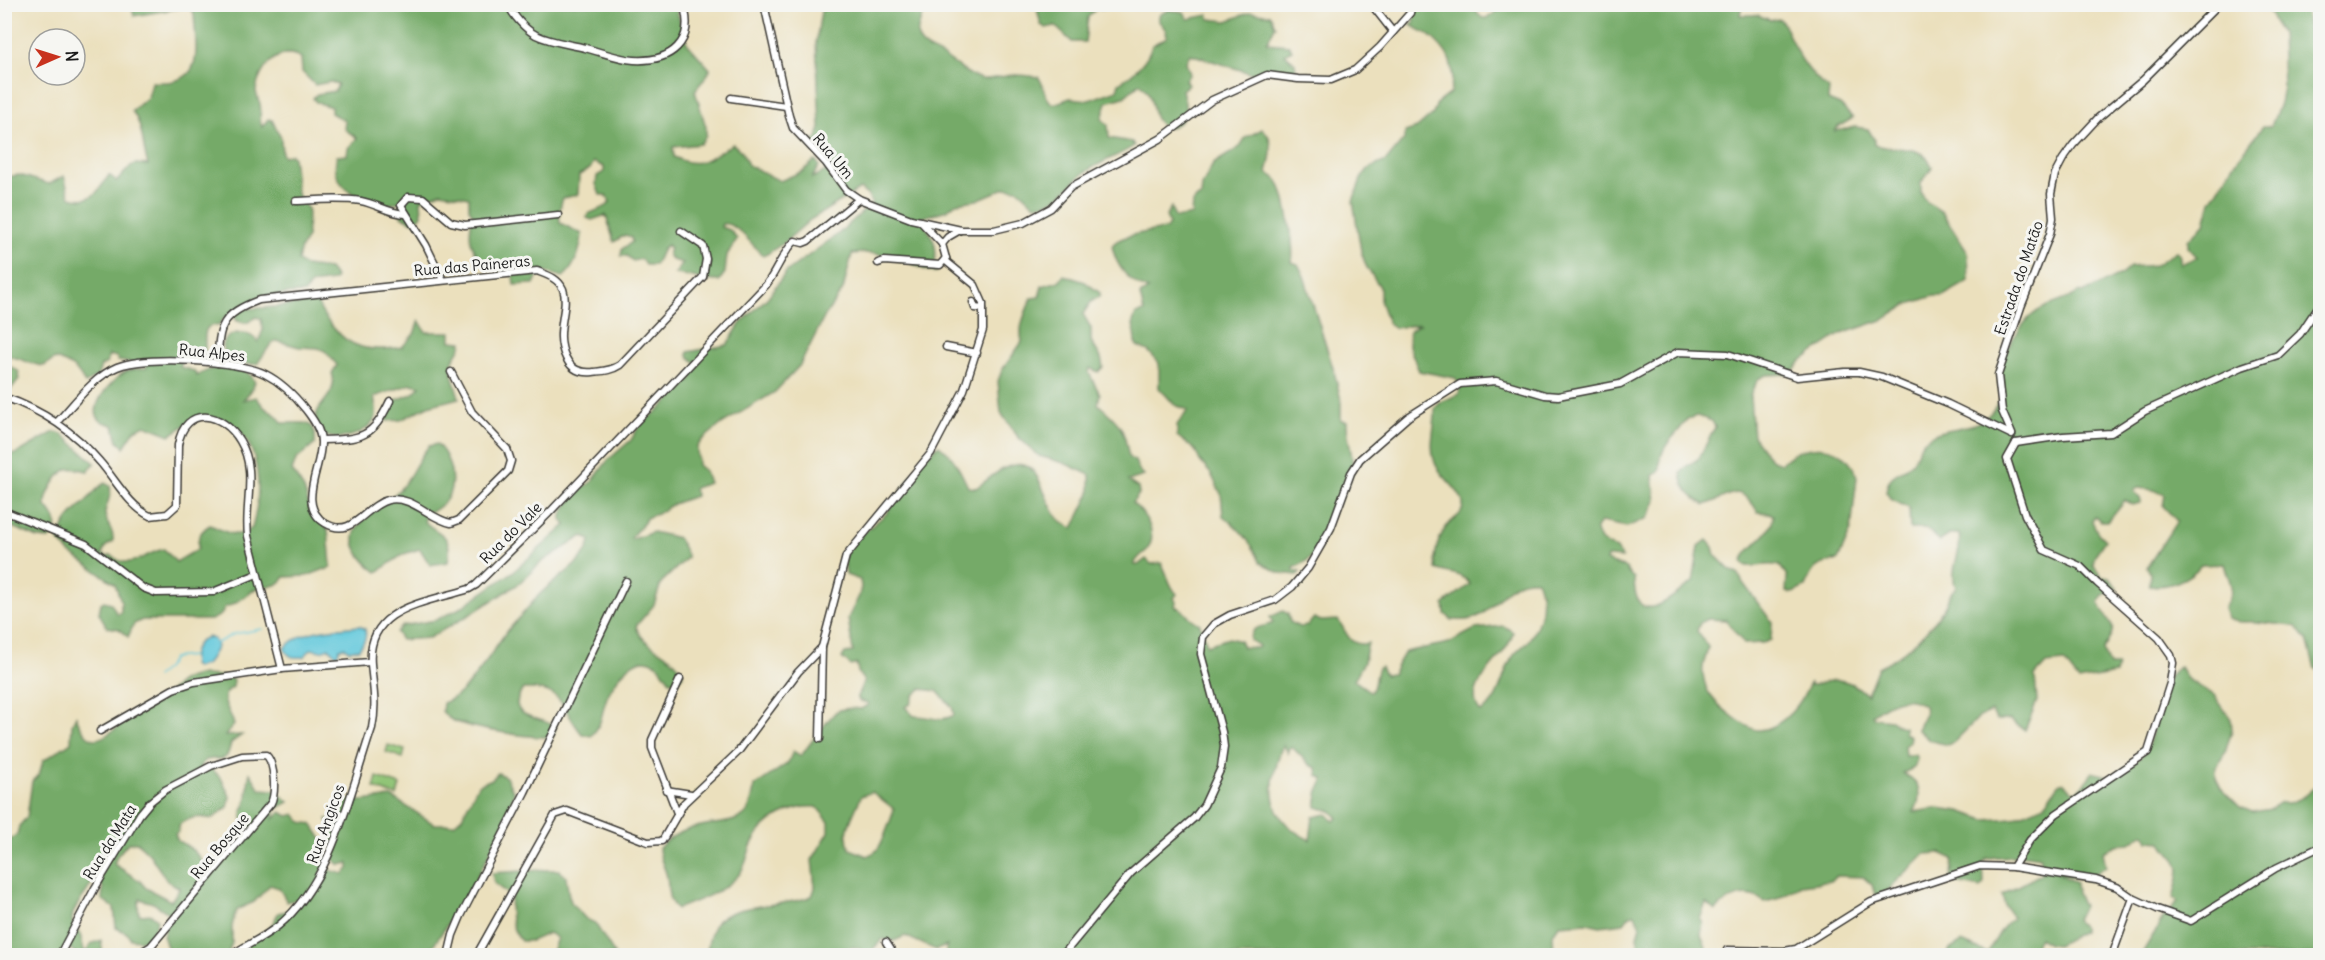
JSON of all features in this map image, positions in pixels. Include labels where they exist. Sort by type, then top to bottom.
[{"type":"street","points":[[508,4],[525,27],[543,38],[634,60],[651,59],[666,54],[682,44],[687,28],[687,17],[683,4]]},
{"type":"street","name":"Rua Um","points":[[764,4],[786,106],[793,128],[826,163],[846,190],[859,199],[911,219],[961,230],[994,230],[1023,223],[1051,208],[1071,187],[1160,139],[1212,100],[1267,75],[1331,80],[1354,70],[1410,13],[1412,4]]},
{"type":"street","points":[[1371,4],[1393,32]]},
{"type":"street","name":"Estrada do Matão","points":[[2016,443],[2002,411],[1998,375],[2021,307],[2050,234],[2053,218],[2051,194],[2055,174],[2068,152],[2098,118],[2143,80],[2219,4]]},
{"type":"street","points":[[731,98],[786,106]]},
{"type":"street","points":[[443,280],[426,245],[401,205],[408,197],[423,198],[451,222],[465,225],[558,215]]},
{"type":"street","points":[[296,201],[335,198],[378,206],[396,214],[406,214]]},
{"type":"street","name":"Rua do Vale","points":[[370,662],[372,645],[380,625],[388,617],[476,585],[549,513],[766,285],[777,270],[785,250],[795,241],[802,243],[808,241],[859,199]]},
{"type":"street","points":[[820,739],[822,646],[846,556],[931,453],[964,390],[983,330],[980,293],[975,285],[955,270],[946,258],[942,244],[919,221]]},
{"type":"street","points":[[942,244],[948,237],[961,230]]},
{"type":"street","name":"Rua das Paineras","points":[[218,363],[219,334],[222,326],[239,307],[259,300],[537,271],[555,279],[562,288],[565,297],[561,341],[568,363],[574,369],[583,372],[610,369],[620,365],[703,277],[706,259],[703,246],[681,231]]},
{"type":"street","points":[[878,263],[884,261],[940,265],[946,258]]},
{"type":"street","points":[[973,302],[975,308],[983,309]]},
{"type":"street","points":[[2013,867],[2030,840],[2056,814],[2148,752],[2170,683],[2173,663],[2171,655],[2159,638],[2080,566],[2042,548],[2025,515],[2007,459],[2016,443],[2063,436],[2111,433],[2145,411],[2242,367],[2278,355],[2300,334],[2320,304]]},
{"type":"street","points":[[946,347],[977,353]]},
{"type":"street","points":[[1062,956],[1131,873],[1194,818],[1204,805],[1221,768],[1224,747],[1221,726],[1201,654],[1201,644],[1207,630],[1221,619],[1275,600],[1292,587],[1314,559],[1331,528],[1351,473],[1360,459],[1408,417],[1456,386],[1480,381],[1497,381],[1545,395],[1558,396],[1620,384],[1678,352],[1728,354],[1797,377],[1859,372],[1882,377],[1948,404],[2012,435]]},
{"type":"street","name":"Rua Alpes","points":[[57,422],[96,381],[118,366],[145,361],[218,363],[251,369],[277,381],[305,409],[315,423],[321,440]]},
{"type":"street","points":[[390,401],[381,419],[366,434],[355,438],[321,440],[311,497],[315,512],[324,522],[338,527],[349,526],[381,503],[394,499],[412,504],[446,522],[455,522],[508,471],[511,462],[507,449],[472,412],[451,372]]},
{"type":"street","points":[[4,397],[35,409],[57,422],[95,455],[143,513],[158,517],[167,514],[177,505],[180,436],[189,422],[203,416],[211,417],[231,428],[241,442],[249,465],[247,525],[257,574],[282,669]]},
{"type":"street","points":[[4,511],[86,544],[143,588],[156,593],[213,592],[257,574]]},
{"type":"street","points":[[448,956],[461,916],[525,792],[626,581]]},
{"type":"street","points":[[476,956],[555,815],[573,813],[648,842],[662,841],[677,813],[691,794],[738,752],[798,672],[822,646]]},
{"type":"street","points":[[100,731],[173,689],[194,682],[282,669],[370,662]]},
{"type":"street","name":"Rua Angicos","points":[[230,956],[278,926],[306,898],[321,874],[372,728],[375,696],[370,662]]},
{"type":"street","points":[[677,813],[654,756],[652,740],[680,679]]},
{"type":"street","name":"Rua Bosque","points":[[135,956],[151,946],[271,803],[273,792],[269,758],[266,755],[242,756]]},
{"type":"street","name":"Rua da Mata","points":[[59,956],[95,888],[140,814],[150,802],[165,790],[211,765],[242,756]]},
{"type":"street","points":[[666,790],[691,794]]},
{"type":"street","points":[[1726,950],[1784,951],[1796,949],[1860,907],[1974,867],[2013,867],[2096,880],[2117,887],[2133,898],[2191,921],[2276,868],[2320,847]]},
{"type":"street","points":[[2112,956],[2133,898]]},
{"type":"street","points":[[886,942],[895,956]]},
{"type":"green space","points":[[2302,4],[2308,22],[2316,67],[2320,75],[2320,672],[2315,669],[2307,640],[2297,627],[2228,619],[2224,609],[2231,586],[2224,564],[2201,565],[2178,582],[2149,585],[2150,573],[2147,567],[2177,521],[2163,506],[2165,495],[2154,490],[2138,488],[2134,491],[2141,500],[2140,503],[2133,505],[2125,500],[2108,521],[2101,521],[2095,517],[2092,521],[2098,533],[2105,540],[2095,555],[2093,564],[2102,577],[2110,578],[2117,588],[2103,595],[2099,602],[2112,625],[2112,634],[2103,650],[2109,666],[2118,666],[2115,674],[2079,681],[2064,662],[2046,664],[2035,676],[2037,701],[2025,730],[2010,720],[1997,720],[1991,711],[1978,718],[1954,742],[1947,745],[1929,740],[1917,729],[1925,713],[1924,706],[1917,702],[1904,700],[1890,703],[1872,715],[1875,718],[1891,720],[1904,727],[1904,733],[1910,736],[1909,742],[1904,746],[1905,756],[1915,755],[1917,759],[1914,768],[1903,773],[1917,785],[1919,799],[1914,812],[1938,808],[1960,811],[1985,820],[2013,818],[2045,805],[2060,783],[2064,783],[2073,791],[2077,790],[2093,772],[2111,777],[2139,758],[2149,743],[2167,680],[2180,667],[2187,679],[2214,695],[2231,719],[2232,730],[2225,753],[2216,768],[2216,778],[2221,788],[2240,807],[2252,812],[2271,809],[2280,803],[2289,803],[2301,798],[2320,783],[2320,955],[2141,955],[2164,917],[2178,902],[2173,898],[2179,870],[2177,862],[2162,842],[2149,841],[2146,835],[2142,834],[2130,843],[2116,845],[2103,852],[2106,866],[2093,875],[2089,881],[2056,872],[2076,883],[2077,893],[2083,906],[2076,920],[2083,927],[2083,931],[2057,945],[2049,944],[2039,938],[2035,945],[2040,956],[1947,955],[1949,950],[1962,942],[1987,953],[2002,929],[2013,918],[2005,906],[2002,895],[2041,874],[2041,857],[2026,855],[1987,858],[1983,862],[1984,883],[1981,888],[1950,882],[1953,859],[1940,853],[1925,854],[1885,895],[1875,895],[1872,885],[1863,877],[1836,876],[1831,881],[1801,885],[1777,899],[1764,902],[1751,896],[1738,896],[1715,911],[1706,903],[1700,919],[1703,923],[1701,935],[1709,955],[1640,955],[1637,936],[1640,926],[1635,914],[1630,915],[1624,923],[1600,926],[1587,923],[1559,925],[1553,934],[1554,956],[945,956],[947,946],[936,950],[905,936],[894,941],[883,939],[867,955],[858,948],[851,947],[841,955],[821,950],[813,955],[706,955],[713,928],[719,919],[743,909],[801,900],[812,896],[815,888],[812,860],[829,832],[829,822],[817,807],[788,812],[771,821],[757,835],[740,873],[723,888],[677,909],[671,902],[659,848],[669,839],[686,830],[733,821],[742,816],[750,807],[755,786],[788,763],[793,751],[801,756],[837,711],[849,708],[861,709],[868,705],[857,697],[864,681],[858,673],[857,664],[851,666],[842,658],[845,653],[853,652],[848,618],[861,587],[860,580],[846,575],[844,558],[849,545],[886,514],[922,460],[939,445],[953,459],[968,487],[976,488],[1003,469],[1018,464],[1028,467],[1036,474],[1053,510],[1061,521],[1073,528],[1090,493],[1090,475],[1064,463],[1039,456],[1018,437],[1001,413],[998,381],[1002,370],[1022,342],[1022,324],[1031,298],[1039,297],[1042,286],[1059,281],[1064,275],[1085,282],[1100,293],[1100,296],[1091,302],[1083,314],[1091,328],[1091,341],[1101,358],[1103,367],[1098,372],[1090,368],[1089,373],[1100,394],[1098,404],[1120,427],[1129,458],[1135,461],[1144,476],[1128,481],[1138,488],[1139,494],[1132,503],[1146,518],[1152,537],[1147,550],[1134,565],[1146,559],[1151,564],[1161,563],[1177,594],[1174,598],[1175,606],[1200,624],[1207,645],[1229,638],[1240,641],[1243,647],[1258,648],[1259,646],[1250,640],[1252,631],[1273,623],[1270,617],[1283,611],[1288,614],[1290,622],[1299,627],[1307,626],[1314,618],[1321,621],[1338,620],[1353,641],[1368,643],[1364,662],[1354,680],[1371,692],[1378,668],[1381,667],[1385,675],[1392,674],[1405,652],[1449,643],[1475,629],[1504,626],[1513,632],[1509,643],[1480,681],[1476,691],[1475,701],[1480,712],[1492,703],[1508,665],[1515,653],[1528,641],[1539,620],[1542,603],[1540,587],[1537,580],[1516,584],[1488,610],[1471,619],[1452,620],[1445,614],[1444,604],[1470,584],[1459,576],[1436,569],[1435,558],[1439,541],[1447,526],[1463,509],[1463,505],[1459,494],[1435,463],[1432,442],[1435,408],[1441,402],[1459,394],[1460,386],[1455,378],[1419,371],[1409,346],[1409,331],[1420,324],[1395,328],[1388,323],[1380,300],[1380,287],[1366,266],[1361,251],[1353,201],[1361,179],[1368,169],[1386,161],[1405,138],[1405,132],[1417,128],[1433,114],[1437,103],[1450,93],[1452,75],[1446,53],[1435,40],[1410,24],[1415,22],[1411,5],[1474,5],[1480,17],[1484,18],[1505,5],[1742,5],[1740,15],[1758,15],[1770,20],[1780,19],[1783,23],[1808,68],[1829,89],[1828,100],[1840,105],[1853,118],[1835,131],[1856,127],[1868,129],[1874,139],[1874,145],[1916,151],[1923,154],[1932,168],[1921,183],[1921,193],[1926,201],[1942,212],[1968,252],[1969,281],[1943,296],[1934,296],[1909,304],[1885,319],[1841,334],[1801,361],[1787,374],[1766,375],[1758,379],[1750,396],[1753,436],[1772,460],[1781,463],[1801,450],[1824,448],[1844,456],[1852,465],[1857,477],[1851,530],[1838,560],[1813,570],[1805,587],[1793,593],[1786,592],[1787,576],[1780,566],[1744,565],[1742,561],[1750,549],[1765,535],[1772,523],[1773,515],[1758,512],[1745,496],[1739,494],[1734,493],[1705,505],[1688,492],[1681,473],[1699,458],[1715,427],[1712,421],[1697,416],[1687,419],[1662,454],[1660,470],[1653,476],[1656,501],[1648,518],[1627,527],[1601,522],[1596,528],[1597,536],[1606,544],[1617,549],[1622,558],[1607,557],[1606,561],[1626,568],[1634,578],[1640,604],[1647,607],[1664,602],[1693,582],[1699,546],[1707,540],[1713,547],[1715,555],[1739,575],[1772,622],[1771,640],[1744,644],[1726,620],[1708,619],[1700,623],[1697,631],[1708,647],[1703,671],[1710,694],[1733,717],[1759,730],[1776,725],[1791,713],[1803,697],[1810,682],[1810,685],[1813,685],[1833,680],[1845,681],[1867,695],[1878,667],[1915,642],[1944,608],[1950,594],[1956,588],[1954,568],[1959,548],[1959,534],[1951,534],[1940,541],[1927,529],[1910,529],[1909,508],[1892,500],[1886,492],[1887,485],[1892,477],[1912,462],[1926,439],[1938,432],[1979,422],[1993,410],[2004,395],[2000,385],[2000,374],[2008,349],[2014,337],[2030,317],[2043,308],[2079,292],[2083,293],[2122,274],[2130,267],[2156,265],[2176,251],[2179,253],[2181,264],[2197,257],[2188,247],[2188,240],[2205,224],[2211,201],[2233,166],[2263,126],[2271,126],[2280,104],[2283,87],[2281,34],[2265,5]],"holes":[[[921,689],[937,691],[952,707],[954,715],[943,719],[914,716],[905,707],[911,704],[914,695]],[[1284,745],[1288,753],[1289,748],[1292,747],[1310,765],[1317,768],[1318,776],[1324,779],[1319,789],[1316,807],[1331,811],[1338,818],[1334,821],[1327,814],[1313,817],[1310,840],[1291,828],[1278,812],[1275,803],[1273,783]],[[872,792],[894,809],[878,848],[867,856],[850,849],[847,836],[861,796]]]},
{"type":"green space","points":[[131,5],[675,5],[687,43],[710,69],[695,91],[706,127],[706,136],[700,144],[673,147],[674,157],[692,163],[699,162],[733,144],[742,152],[748,165],[780,181],[803,171],[814,161],[819,166],[812,178],[832,168],[812,142],[817,138],[820,127],[816,42],[822,5],[919,5],[923,14],[919,26],[919,41],[928,49],[977,78],[1015,75],[1038,77],[1046,95],[1054,104],[1070,98],[1089,100],[1117,90],[1119,83],[1143,62],[1152,45],[1167,37],[1166,30],[1158,20],[1160,14],[1169,10],[1184,12],[1188,19],[1208,15],[1210,19],[1227,21],[1251,12],[1271,15],[1275,26],[1267,43],[1289,45],[1292,50],[1285,54],[1295,63],[1296,70],[1290,73],[1267,70],[1253,74],[1190,54],[1186,62],[1190,74],[1185,80],[1188,85],[1182,90],[1186,108],[1180,122],[1167,128],[1158,122],[1148,93],[1140,83],[1124,97],[1107,102],[1102,119],[1108,125],[1109,138],[1132,142],[1134,146],[1084,173],[1057,198],[1035,205],[1018,189],[1005,188],[977,200],[956,203],[947,210],[921,218],[934,241],[936,253],[934,267],[937,272],[879,254],[852,254],[843,290],[826,314],[800,365],[775,392],[723,423],[697,447],[698,465],[705,471],[709,483],[694,488],[695,496],[646,518],[631,539],[653,532],[678,538],[687,555],[687,558],[661,583],[654,605],[636,626],[639,634],[673,660],[683,675],[678,682],[670,681],[655,663],[648,660],[634,663],[612,687],[598,726],[591,736],[582,734],[555,696],[537,689],[523,689],[517,706],[521,711],[556,727],[553,736],[545,737],[502,732],[460,723],[445,715],[442,711],[443,703],[461,692],[504,635],[538,596],[583,556],[590,540],[583,536],[543,561],[517,585],[429,638],[401,640],[396,632],[402,626],[436,620],[460,608],[514,571],[566,525],[562,520],[562,514],[575,492],[592,482],[608,460],[631,440],[641,423],[659,410],[691,379],[698,365],[688,356],[688,352],[727,345],[740,324],[768,297],[786,272],[838,234],[872,203],[860,189],[810,220],[785,242],[764,256],[739,230],[722,224],[721,227],[730,230],[737,239],[727,255],[725,273],[719,281],[709,280],[675,274],[683,263],[672,260],[668,255],[670,248],[667,245],[654,265],[645,265],[641,259],[633,261],[627,256],[621,256],[622,249],[632,242],[631,237],[625,235],[614,242],[606,215],[592,220],[587,218],[588,214],[607,206],[610,202],[606,195],[600,195],[596,184],[597,176],[604,172],[604,167],[594,162],[590,169],[579,175],[578,195],[563,198],[561,204],[560,223],[582,234],[579,252],[571,269],[563,277],[546,272],[538,275],[534,284],[514,285],[513,275],[484,266],[476,253],[470,236],[473,214],[469,209],[469,197],[441,192],[421,200],[422,215],[413,222],[401,216],[401,201],[383,205],[364,200],[348,190],[341,183],[335,166],[337,156],[347,155],[348,148],[357,138],[344,129],[345,121],[331,113],[331,107],[316,102],[313,98],[317,94],[335,91],[338,84],[330,82],[315,85],[302,72],[301,58],[293,55],[285,54],[271,61],[261,75],[256,92],[262,127],[268,119],[272,120],[281,138],[282,154],[293,156],[297,194],[308,209],[307,237],[300,250],[298,261],[305,266],[329,269],[336,278],[333,281],[311,284],[304,293],[263,298],[244,308],[280,306],[317,300],[331,325],[346,340],[371,349],[402,347],[414,334],[419,320],[426,332],[451,332],[451,341],[462,342],[453,361],[452,369],[459,398],[428,406],[401,420],[386,421],[384,419],[391,402],[412,394],[420,386],[411,384],[374,397],[376,416],[366,429],[347,437],[328,436],[321,432],[316,424],[318,411],[332,388],[332,373],[337,365],[325,351],[277,341],[271,344],[257,364],[245,363],[233,359],[226,353],[223,346],[229,336],[236,333],[251,336],[258,342],[263,330],[261,319],[256,317],[244,323],[236,320],[235,314],[225,317],[218,326],[208,327],[204,357],[202,353],[195,353],[188,346],[180,367],[194,371],[197,376],[212,369],[229,367],[244,371],[255,382],[243,400],[256,397],[283,423],[306,423],[314,429],[315,444],[296,460],[292,471],[304,489],[315,517],[328,530],[331,566],[327,570],[307,576],[285,577],[274,586],[258,588],[225,607],[221,615],[211,620],[142,620],[134,624],[128,637],[119,629],[107,627],[99,613],[101,603],[104,601],[111,603],[117,614],[121,612],[121,601],[115,584],[70,553],[58,540],[70,517],[105,483],[110,486],[111,490],[105,514],[112,531],[113,542],[106,546],[102,554],[130,562],[164,549],[176,562],[198,549],[200,535],[210,525],[236,534],[252,528],[258,487],[255,459],[250,446],[243,435],[221,419],[208,417],[198,419],[170,435],[145,425],[135,430],[124,447],[118,441],[114,426],[101,421],[97,415],[99,401],[109,386],[122,374],[129,370],[146,368],[148,365],[118,361],[117,357],[109,355],[107,363],[101,366],[98,375],[85,384],[73,368],[55,359],[44,366],[5,356],[4,177],[20,175],[49,184],[64,176],[70,197],[84,199],[94,195],[109,175],[117,181],[131,166],[148,165],[141,130],[132,111],[148,97],[152,82],[182,79],[190,72],[194,64],[196,41],[194,13],[187,7],[134,16]]},
{"type":"green space","points":[[1036,5],[1111,5],[1105,9],[1097,8],[1088,17],[1085,42],[1072,42],[1055,26],[1046,28],[1041,25]]},
{"type":"green space","points":[[1262,129],[1271,143],[1267,172],[1278,181],[1284,197],[1291,233],[1292,262],[1298,264],[1304,276],[1334,371],[1341,400],[1341,420],[1347,421],[1352,460],[1350,480],[1327,524],[1319,547],[1309,560],[1294,568],[1294,571],[1300,572],[1297,575],[1279,573],[1260,562],[1245,537],[1223,516],[1221,494],[1211,474],[1200,461],[1195,450],[1177,436],[1177,425],[1188,410],[1175,405],[1159,388],[1159,363],[1135,342],[1133,322],[1136,314],[1144,312],[1140,295],[1148,290],[1135,283],[1124,273],[1112,246],[1115,242],[1128,236],[1166,229],[1169,224],[1166,216],[1171,207],[1175,218],[1192,215],[1193,204],[1201,196],[1202,186],[1213,164],[1240,147],[1245,138]]},
{"type":"green space","points":[[5,366],[19,372],[19,379],[11,389],[9,378],[5,373]]},
{"type":"green space","points":[[54,432],[62,434],[95,463],[88,471],[68,469],[56,480],[47,496],[46,506],[55,519],[56,531],[49,539],[38,538],[5,524],[4,450],[16,454]]},
{"type":"green space","points":[[437,444],[444,452],[448,462],[452,482],[445,501],[438,508],[428,512],[424,521],[447,541],[448,562],[430,565],[420,549],[404,554],[377,572],[358,552],[354,542],[355,533],[367,516],[400,489],[429,446]]},
{"type":"green space","points":[[224,676],[234,680],[233,687],[225,695],[225,699],[234,725],[225,736],[242,735],[231,743],[226,757],[206,760],[199,767],[210,768],[221,778],[230,796],[228,807],[212,819],[195,818],[184,821],[175,834],[178,841],[199,857],[204,871],[199,876],[200,879],[234,853],[245,832],[242,811],[246,802],[250,773],[260,789],[274,790],[289,802],[276,809],[273,819],[281,812],[288,816],[295,814],[301,822],[312,824],[324,842],[326,869],[343,874],[349,869],[349,863],[340,865],[333,859],[331,828],[327,819],[336,818],[348,800],[363,801],[392,797],[434,824],[454,824],[462,817],[478,785],[492,779],[498,773],[506,777],[514,793],[503,827],[471,889],[433,946],[422,955],[229,955],[264,933],[278,913],[292,910],[299,899],[287,902],[279,888],[270,885],[254,902],[238,909],[232,926],[232,943],[227,955],[170,955],[163,936],[165,922],[174,917],[153,903],[140,899],[139,914],[154,916],[157,919],[156,926],[146,941],[131,939],[127,933],[116,928],[114,908],[102,899],[103,888],[97,878],[93,879],[74,910],[72,922],[80,934],[85,954],[91,944],[101,940],[103,955],[77,955],[71,949],[58,955],[5,956],[5,843],[17,835],[19,826],[27,817],[32,781],[39,775],[43,761],[71,742],[72,724],[76,716],[89,737],[101,738],[135,713],[157,703],[180,682],[190,677]],"holes":[[[137,842],[150,855],[167,881],[180,888],[171,901],[146,888],[140,881],[114,864],[117,856],[128,843]]]},
{"type":"green space","points":[[388,745],[405,750],[403,758],[386,752]]},
{"type":"green space","points":[[377,777],[400,785],[397,796],[374,788]]},
{"type":"green space","points":[[559,870],[566,877],[572,904],[586,919],[595,923],[615,955],[551,955],[557,938],[549,933],[531,941],[521,941],[511,921],[511,897],[494,883],[492,873]]},
{"type":"water","points":[[360,626],[365,629],[366,635],[359,649],[349,651],[345,647],[340,648],[337,656],[329,648],[321,651],[311,649],[304,657],[294,657],[290,656],[284,648],[292,641],[310,633]]},
{"type":"water","points":[[207,637],[214,639],[217,647],[207,664],[197,668],[193,665],[193,652],[199,642]]},
{"type":"waterway","points":[[215,644],[234,634],[262,629]]},
{"type":"waterway","points":[[156,677],[166,669],[173,658],[192,656]]}]
